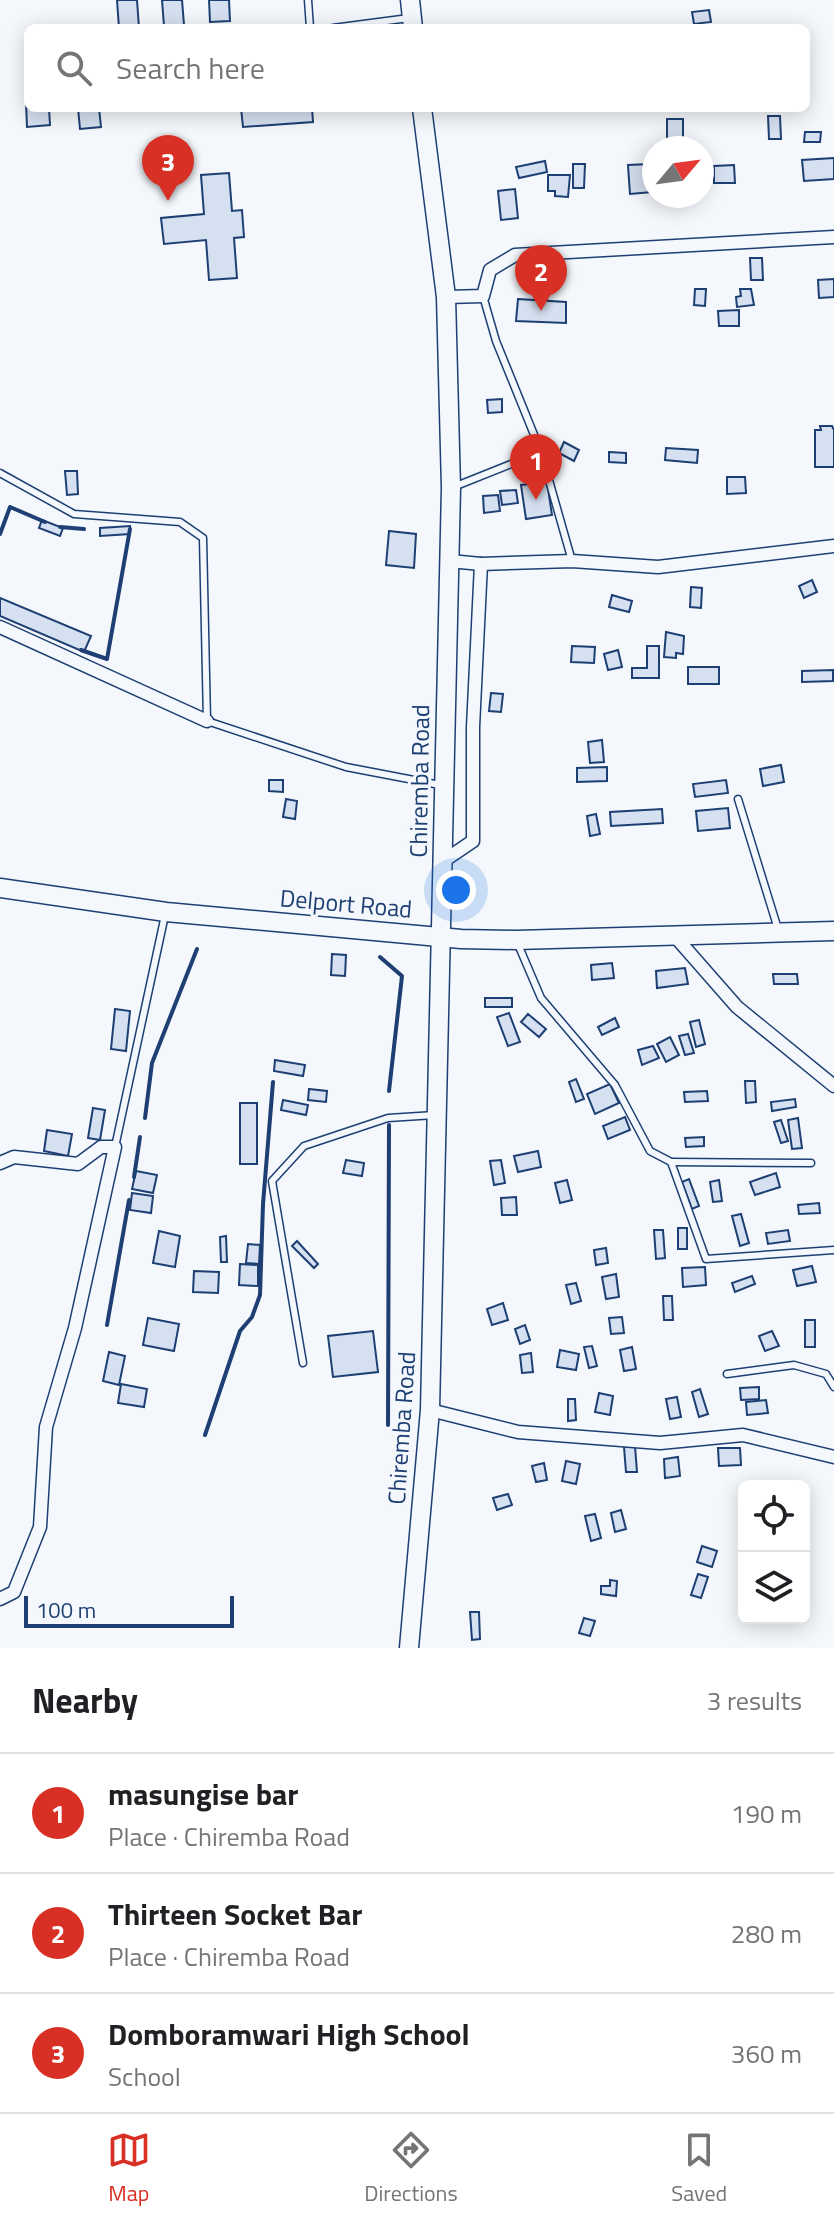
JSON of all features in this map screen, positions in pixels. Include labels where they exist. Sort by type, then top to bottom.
[{"type":"main road","name":"Chiremba Road","points":[[409,1648],[430,1410],[451,488],[446,297],[423,112]]},
{"type":"main road","name":"Delport Road","points":[[0,888],[166,912],[440,938],[516,940],[834,931]]},
{"type":"street","points":[[446,297],[483,296],[490,270],[515,255],[834,237]]},
{"type":"street","points":[[450,561],[481,564],[572,561],[658,567],[834,546]]},
{"type":"street","points":[[442,862],[473,841],[473,727],[481,564]]},
{"type":"street","points":[[0,627],[207,721]]},
{"type":"street","points":[[673,934],[737,1007],[834,1086]]},
{"type":"street","points":[[0,1163],[14,1157],[78,1164],[101,1147],[115,1147],[75,1328],[46,1427],[40,1527],[14,1592],[0,1599]]},
{"type":"street","points":[[430,1410],[518,1432],[660,1443],[743,1435],[834,1457]]},
{"type":"lane","points":[[308,0],[310,24]]},
{"type":"lane","points":[[357,24],[412,15]]},
{"type":"lane","points":[[483,296],[496,341],[541,452],[572,561]]},
{"type":"lane","points":[[451,488],[541,452]]},
{"type":"lane","points":[[0,473],[74,514],[180,522],[203,538],[207,721],[346,767],[443,785]]},
{"type":"lane","points":[[738,799],[779,932]]},
{"type":"lane","points":[[115,1147],[166,912]]},
{"type":"lane","points":[[516,940],[541,998],[615,1085],[650,1151],[671,1162],[811,1163]]},
{"type":"lane","points":[[303,1363],[272,1181],[304,1146],[388,1118],[437,1115]]},
{"type":"lane","points":[[671,1162],[706,1259],[834,1250]]},
{"type":"lane","points":[[727,1374],[794,1365],[826,1374],[834,1387]]},
{"type":"building","points":[[117,0],[137,0],[139,24],[119,24]]},
{"type":"building","points":[[162,0],[182,0],[184,24],[164,24]]},
{"type":"building","points":[[209,0],[229,0],[230,21],[210,22]]},
{"type":"building","points":[[709,10],[711,22],[694,24],[692,12]]},
{"type":"building","points":[[26,112],[49,112],[50,125],[27,127]]},
{"type":"building","points":[[78,112],[99,112],[101,127],[80,129]]},
{"type":"building","points":[[241,112],[312,112],[313,122],[243,127]]},
{"type":"building","points":[[768,116],[780,116],[781,139],[769,139]]},
{"type":"building","points":[[667,119],[683,119],[683,136],[667,136]]},
{"type":"building","points":[[805,132],[821,132],[820,142],[804,142]]},
{"type":"building","points":[[834,158],[834,179],[804,181],[802,160]]},
{"type":"building","points":[[545,161],[547,172],[519,178],[516,167]]},
{"type":"building","points":[[573,164],[585,164],[584,188],[573,188]]},
{"type":"building","points":[[642,164],[642,193],[630,194],[628,165]]},
{"type":"building","points":[[734,165],[735,183],[714,183],[714,166]]},
{"type":"building","points":[[229,173],[232,211],[242,210],[244,237],[234,238],[237,278],[209,280],[206,240],[164,244],[161,218],[204,214],[201,175]]},
{"type":"building","points":[[548,175],[570,175],[568,197],[555,196],[555,191],[548,191]]},
{"type":"building","points":[[515,189],[518,218],[501,220],[498,191]]},
{"type":"building","points":[[750,258],[762,258],[763,280],[751,280]]},
{"type":"building","points":[[834,279],[834,297],[819,298],[818,280]]},
{"type":"building","points":[[695,289],[706,289],[705,306],[694,305]]},
{"type":"building","points":[[740,289],[751,289],[754,305],[737,307],[736,297],[741,296]]},
{"type":"building","points":[[518,299],[566,302],[566,323],[516,321]]},
{"type":"building","points":[[739,310],[739,326],[719,326],[718,311]]},
{"type":"building","points":[[502,399],[502,412],[488,413],[487,400]]},
{"type":"building","points":[[820,426],[832,426],[834,430],[834,467],[815,467],[815,430],[821,430]]},
{"type":"building","points":[[564,442],[579,450],[574,461],[559,453]]},
{"type":"building","points":[[666,448],[698,450],[697,463],[665,460]]},
{"type":"building","points":[[609,452],[626,453],[626,463],[609,462]]},
{"type":"building","points":[[65,471],[77,471],[78,494],[67,495]]},
{"type":"building","points":[[727,477],[745,477],[746,493],[727,494]]},
{"type":"building","points":[[547,482],[552,515],[526,519],[521,485]]},
{"type":"building","points":[[516,490],[518,503],[502,505],[500,491]]},
{"type":"building","points":[[498,495],[500,511],[484,513],[483,496]]},
{"type":"building","points":[[42,520],[63,528],[60,536],[39,528]]},
{"type":"building","points":[[130,526],[130,534],[100,536],[100,528]]},
{"type":"building","points":[[389,531],[416,534],[414,568],[386,565]]},
{"type":"building","points":[[812,580],[817,592],[804,598],[799,586]]},
{"type":"building","points":[[691,587],[702,588],[701,608],[690,607]]},
{"type":"building","points":[[612,595],[632,601],[629,612],[609,607]]},
{"type":"building","points":[[0,598],[91,636],[84,652],[0,616]]},
{"type":"building","points":[[666,632],[684,636],[683,654],[676,653],[676,658],[664,657]]},
{"type":"building","points":[[572,646],[595,647],[594,663],[571,662]]},
{"type":"building","points":[[647,646],[659,646],[659,678],[632,678],[632,668],[647,668]]},
{"type":"building","points":[[618,650],[622,667],[608,670],[604,654]]},
{"type":"building","points":[[688,667],[719,667],[719,684],[688,684]]},
{"type":"building","points":[[833,670],[833,681],[802,682],[802,671]]},
{"type":"building","points":[[491,693],[503,694],[501,712],[489,711]]},
{"type":"building","points":[[602,740],[604,762],[590,763],[588,742]]},
{"type":"building","points":[[781,765],[784,782],[763,786],[760,769]]},
{"type":"building","points":[[607,767],[607,781],[577,782],[577,768]]},
{"type":"building","points":[[269,780],[283,780],[283,792],[269,791]]},
{"type":"building","points":[[726,780],[728,793],[695,797],[693,784]]},
{"type":"building","points":[[286,799],[297,801],[295,819],[283,817]]},
{"type":"building","points":[[728,808],[730,828],[698,831],[696,811]]},
{"type":"building","points":[[662,809],[663,823],[611,826],[610,812]]},
{"type":"building","points":[[596,814],[600,834],[590,836],[587,816]]},
{"type":"building","points":[[332,954],[346,955],[345,976],[331,975]]},
{"type":"building","points":[[612,963],[614,978],[592,980],[591,965]]},
{"type":"building","points":[[685,968],[688,984],[657,988],[656,971]]},
{"type":"building","points":[[773,974],[797,974],[798,984],[774,984]]},
{"type":"building","points":[[485,998],[512,998],[512,1007],[485,1007]]},
{"type":"building","points":[[115,1009],[130,1011],[126,1051],[111,1049]]},
{"type":"building","points":[[509,1013],[520,1042],[508,1046],[497,1017]]},
{"type":"building","points":[[528,1014],[546,1029],[539,1037],[521,1022]]},
{"type":"building","points":[[615,1018],[619,1027],[602,1035],[598,1027]]},
{"type":"building","points":[[699,1020],[705,1044],[696,1047],[690,1022]]},
{"type":"building","points":[[688,1034],[694,1053],[685,1055],[679,1036]]},
{"type":"building","points":[[670,1037],[679,1055],[666,1062],[657,1044]]},
{"type":"building","points":[[653,1046],[659,1058],[642,1065],[638,1050]]},
{"type":"building","points":[[275,1060],[305,1065],[303,1076],[274,1071]]},
{"type":"building","points":[[576,1079],[584,1099],[576,1102],[569,1082]]},
{"type":"building","points":[[745,1081],[755,1081],[756,1102],[746,1103]]},
{"type":"building","points":[[610,1084],[619,1103],[595,1114],[587,1094]]},
{"type":"building","points":[[309,1089],[327,1091],[326,1102],[308,1100]]},
{"type":"building","points":[[707,1091],[708,1101],[685,1102],[684,1092]]},
{"type":"building","points":[[795,1099],[796,1107],[772,1111],[771,1102]]},
{"type":"building","points":[[283,1100],[308,1105],[306,1115],[281,1110]]},
{"type":"building","points":[[240,1103],[257,1103],[257,1164],[240,1164]]},
{"type":"building","points":[[93,1108],[105,1110],[100,1140],[88,1138]]},
{"type":"building","points":[[625,1117],[630,1130],[608,1139],[603,1126]]},
{"type":"building","points":[[798,1118],[802,1148],[792,1149],[788,1120]]},
{"type":"building","points":[[781,1120],[788,1141],[781,1143],[774,1122]]},
{"type":"building","points":[[47,1130],[72,1134],[68,1156],[44,1151]]},
{"type":"building","points":[[704,1137],[704,1146],[686,1147],[685,1138]]},
{"type":"building","points":[[538,1151],[541,1167],[518,1172],[514,1156]]},
{"type":"building","points":[[346,1160],[364,1163],[362,1176],[343,1173]]},
{"type":"building","points":[[501,1160],[505,1183],[494,1185],[490,1161]]},
{"type":"building","points":[[136,1171],[157,1175],[153,1193],[132,1189]]},
{"type":"building","points":[[776,1173],[780,1187],[755,1195],[750,1182]]},
{"type":"building","points":[[689,1179],[699,1206],[692,1209],[682,1182]]},
{"type":"building","points":[[567,1180],[572,1200],[560,1203],[555,1183]]},
{"type":"building","points":[[719,1180],[722,1201],[713,1202],[710,1182]]},
{"type":"building","points":[[132,1193],[153,1196],[151,1213],[130,1210]]},
{"type":"building","points":[[516,1197],[517,1215],[502,1215],[501,1198]]},
{"type":"building","points":[[819,1203],[820,1213],[799,1214],[798,1205]]},
{"type":"building","points":[[741,1214],[749,1243],[740,1246],[732,1216]]},
{"type":"building","points":[[678,1228],[687,1228],[687,1249],[678,1249]]},
{"type":"building","points":[[654,1230],[663,1230],[665,1258],[656,1259]]},
{"type":"building","points":[[788,1230],[790,1241],[768,1244],[766,1233]]},
{"type":"building","points":[[159,1231],[180,1236],[175,1267],[153,1263]]},
{"type":"building","points":[[226,1236],[227,1262],[221,1262],[220,1237]]},
{"type":"building","points":[[297,1241],[318,1264],[314,1268],[292,1246]]},
{"type":"building","points":[[248,1244],[260,1245],[259,1264],[246,1263]]},
{"type":"building","points":[[606,1248],[608,1263],[596,1265],[594,1250]]},
{"type":"building","points":[[240,1264],[258,1265],[258,1286],[239,1285]]},
{"type":"building","points":[[812,1266],[816,1282],[797,1286],[793,1270]]},
{"type":"building","points":[[705,1267],[706,1285],[683,1287],[682,1268]]},
{"type":"building","points":[[194,1271],[219,1272],[218,1293],[193,1292]]},
{"type":"building","points":[[616,1274],[619,1297],[606,1299],[602,1277]]},
{"type":"building","points":[[752,1276],[755,1284],[735,1292],[732,1283]]},
{"type":"building","points":[[576,1283],[581,1301],[571,1304],[566,1285]]},
{"type":"building","points":[[663,1296],[672,1296],[673,1320],[664,1320]]},
{"type":"building","points":[[503,1303],[508,1320],[492,1325],[487,1309]]},
{"type":"building","points":[[622,1317],[624,1333],[611,1334],[609,1318]]},
{"type":"building","points":[[148,1318],[179,1324],[174,1351],[143,1345]]},
{"type":"building","points":[[805,1320],[815,1320],[815,1347],[805,1347]]},
{"type":"building","points":[[525,1325],[530,1340],[520,1344],[515,1329]]},
{"type":"building","points":[[373,1331],[378,1372],[333,1377],[328,1336]]},
{"type":"building","points":[[772,1331],[779,1346],[765,1351],[759,1336]]},
{"type":"building","points":[[592,1346],[597,1366],[589,1368],[584,1347]]},
{"type":"building","points":[[632,1347],[636,1369],[624,1371],[620,1350]]},
{"type":"building","points":[[560,1350],[579,1354],[576,1370],[557,1367]]},
{"type":"building","points":[[109,1352],[125,1356],[119,1385],[103,1381]]},
{"type":"building","points":[[531,1353],[533,1372],[522,1373],[520,1355]]},
{"type":"building","points":[[121,1384],[147,1389],[144,1407],[118,1403]]},
{"type":"building","points":[[759,1387],[759,1399],[741,1400],[740,1388]]},
{"type":"building","points":[[700,1389],[708,1414],[699,1417],[692,1392]]},
{"type":"building","points":[[599,1393],[613,1396],[610,1415],[595,1412]]},
{"type":"building","points":[[677,1397],[681,1417],[670,1419],[666,1399]]},
{"type":"building","points":[[568,1399],[575,1399],[576,1420],[568,1421]]},
{"type":"building","points":[[766,1400],[768,1413],[747,1415],[746,1402]]},
{"type":"building","points":[[635,1446],[637,1472],[626,1472],[624,1447]]},
{"type":"building","points":[[718,1448],[740,1448],[741,1465],[719,1466]]},
{"type":"building","points":[[678,1457],[680,1476],[665,1478],[664,1459]]},
{"type":"building","points":[[566,1461],[580,1464],[576,1484],[562,1481]]},
{"type":"building","points":[[544,1463],[547,1480],[536,1482],[532,1466]]},
{"type":"building","points":[[508,1494],[512,1505],[497,1510],[493,1498]]},
{"type":"building","points":[[621,1510],[626,1529],[615,1532],[611,1513]]},
{"type":"building","points":[[595,1514],[601,1538],[591,1541],[585,1516]]},
{"type":"building","points":[[702,1546],[717,1551],[712,1567],[697,1562]]},
{"type":"building","points":[[698,1574],[708,1577],[701,1598],[691,1595]]},
{"type":"building","points":[[610,1580],[617,1581],[616,1596],[601,1594],[601,1586],[610,1586]]},
{"type":"building","points":[[470,1612],[479,1612],[480,1639],[472,1640]]},
{"type":"building","points":[[584,1618],[595,1621],[590,1636],[579,1633]]},
{"type":"wall","points":[[0,534],[10,507],[45,522]]},
{"type":"wall","points":[[60,527],[84,529]]},
{"type":"wall","points":[[81,650],[107,659],[130,529]]},
{"type":"wall","points":[[145,1118],[152,1063],[197,949]]},
{"type":"wall","points":[[380,957],[402,976],[389,1091]]},
{"type":"wall","points":[[205,1435],[240,1331],[252,1317],[260,1295],[263,1204],[273,1082]]},
{"type":"wall","points":[[388,1425],[389,1125]]},
{"type":"wall","points":[[134,1177],[140,1137]]},
{"type":"wall","points":[[107,1325],[129,1200]]},
{"type":"place","name":"Domboramwari High School","points":[[168,201]]},
{"type":"place","name":"Thirteen Socket Bar","points":[[541,311]]},
{"type":"place","name":"masungise bar","points":[[536,500]]}]
